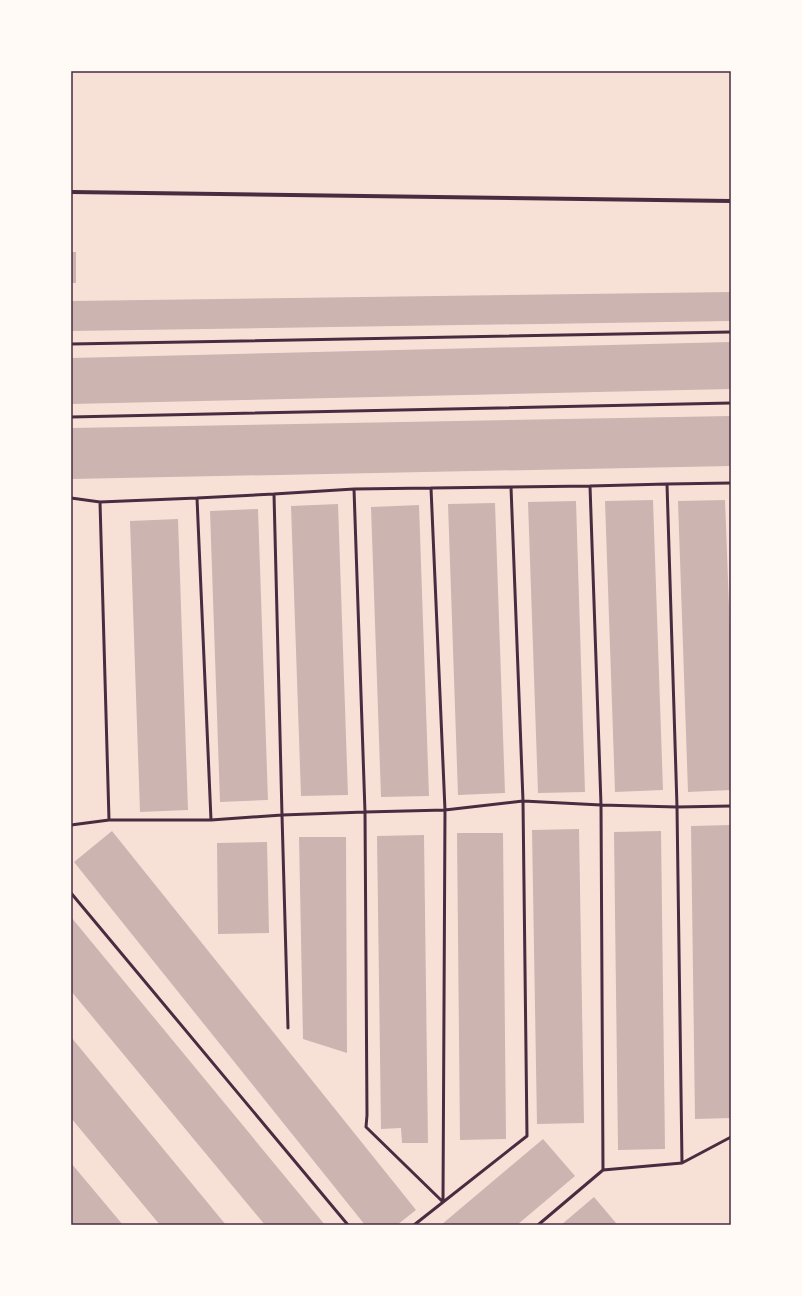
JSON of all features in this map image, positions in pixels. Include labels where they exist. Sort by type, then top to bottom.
[{"type":"street","points":[[71,192],[731,201]]},
{"type":"lane","points":[[71,344],[731,332]]},
{"type":"lane","points":[[71,417],[731,403]]},
{"type":"lane","points":[[71,498],[100,502],[354,489],[731,483]]},
{"type":"lane","points":[[666,484],[677,807],[682,1163]]},
{"type":"lane","points":[[590,486],[601,805],[603,1170]]},
{"type":"lane","points":[[414,1225],[526,1136],[523,801],[511,487]]},
{"type":"lane","points":[[432,488],[445,810],[444,1202]]},
{"type":"lane","points":[[354,489],[365,812],[366,1127],[444,1202]]},
{"type":"lane","points":[[274,494],[288,1028]]},
{"type":"lane","points":[[196,498],[211,820]]},
{"type":"lane","points":[[100,502],[109,820]]},
{"type":"lane","points":[[71,825],[109,820],[211,820],[282,815],[445,810],[523,801],[677,807],[731,806]]},
{"type":"lane","points":[[71,893],[348,1225]]},
{"type":"lane","points":[[538,1225],[603,1170],[682,1163],[731,1136]]},
{"type":"building","points":[[71,252],[76,252],[76,283],[71,283]]},
{"type":"building","points":[[731,292],[731,321],[71,331],[71,301]]},
{"type":"building","points":[[731,342],[731,389],[71,404],[71,358]]},
{"type":"building","points":[[731,416],[731,466],[71,479],[71,428]]},
{"type":"building","points":[[653,500],[663,790],[615,792],[605,501]]},
{"type":"building","points":[[725,500],[731,660],[731,790],[688,792],[678,501]]},
{"type":"building","points":[[576,501],[585,792],[538,793],[528,502]]},
{"type":"building","points":[[495,503],[505,793],[458,795],[448,504]]},
{"type":"building","points":[[338,504],[348,795],[301,796],[291,506]]},
{"type":"building","points":[[419,505],[429,796],[381,797],[371,507]]},
{"type":"building","points":[[258,509],[268,800],[220,802],[210,511]]},
{"type":"building","points":[[178,519],[188,810],[140,812],[130,521]]},
{"type":"building","points":[[731,825],[731,1118],[695,1119],[691,826]]},
{"type":"building","points":[[579,829],[584,1123],[537,1124],[532,830]]},
{"type":"building","points":[[112,831],[416,1210],[397,1225],[365,1225],[74,862]]},
{"type":"building","points":[[661,831],[665,1149],[618,1150],[614,832]]},
{"type":"building","points":[[457,833],[503,833],[506,1139],[460,1140]]},
{"type":"building","points":[[424,835],[428,1143],[402,1143],[401,1128],[381,1129],[377,836]]},
{"type":"building","points":[[299,837],[346,837],[347,1053],[303,1039]]},
{"type":"building","points":[[267,842],[269,933],[218,934],[217,843]]},
{"type":"building","points":[[71,917],[325,1225],[265,1225],[71,991]]},
{"type":"building","points":[[71,1037],[226,1225],[160,1225],[71,1118]]},
{"type":"building","points":[[543,1139],[575,1176],[517,1225],[441,1225]]},
{"type":"building","points":[[71,1163],[123,1225],[71,1225]]},
{"type":"building","points":[[594,1197],[616,1223],[614,1225],[561,1225]]}]
